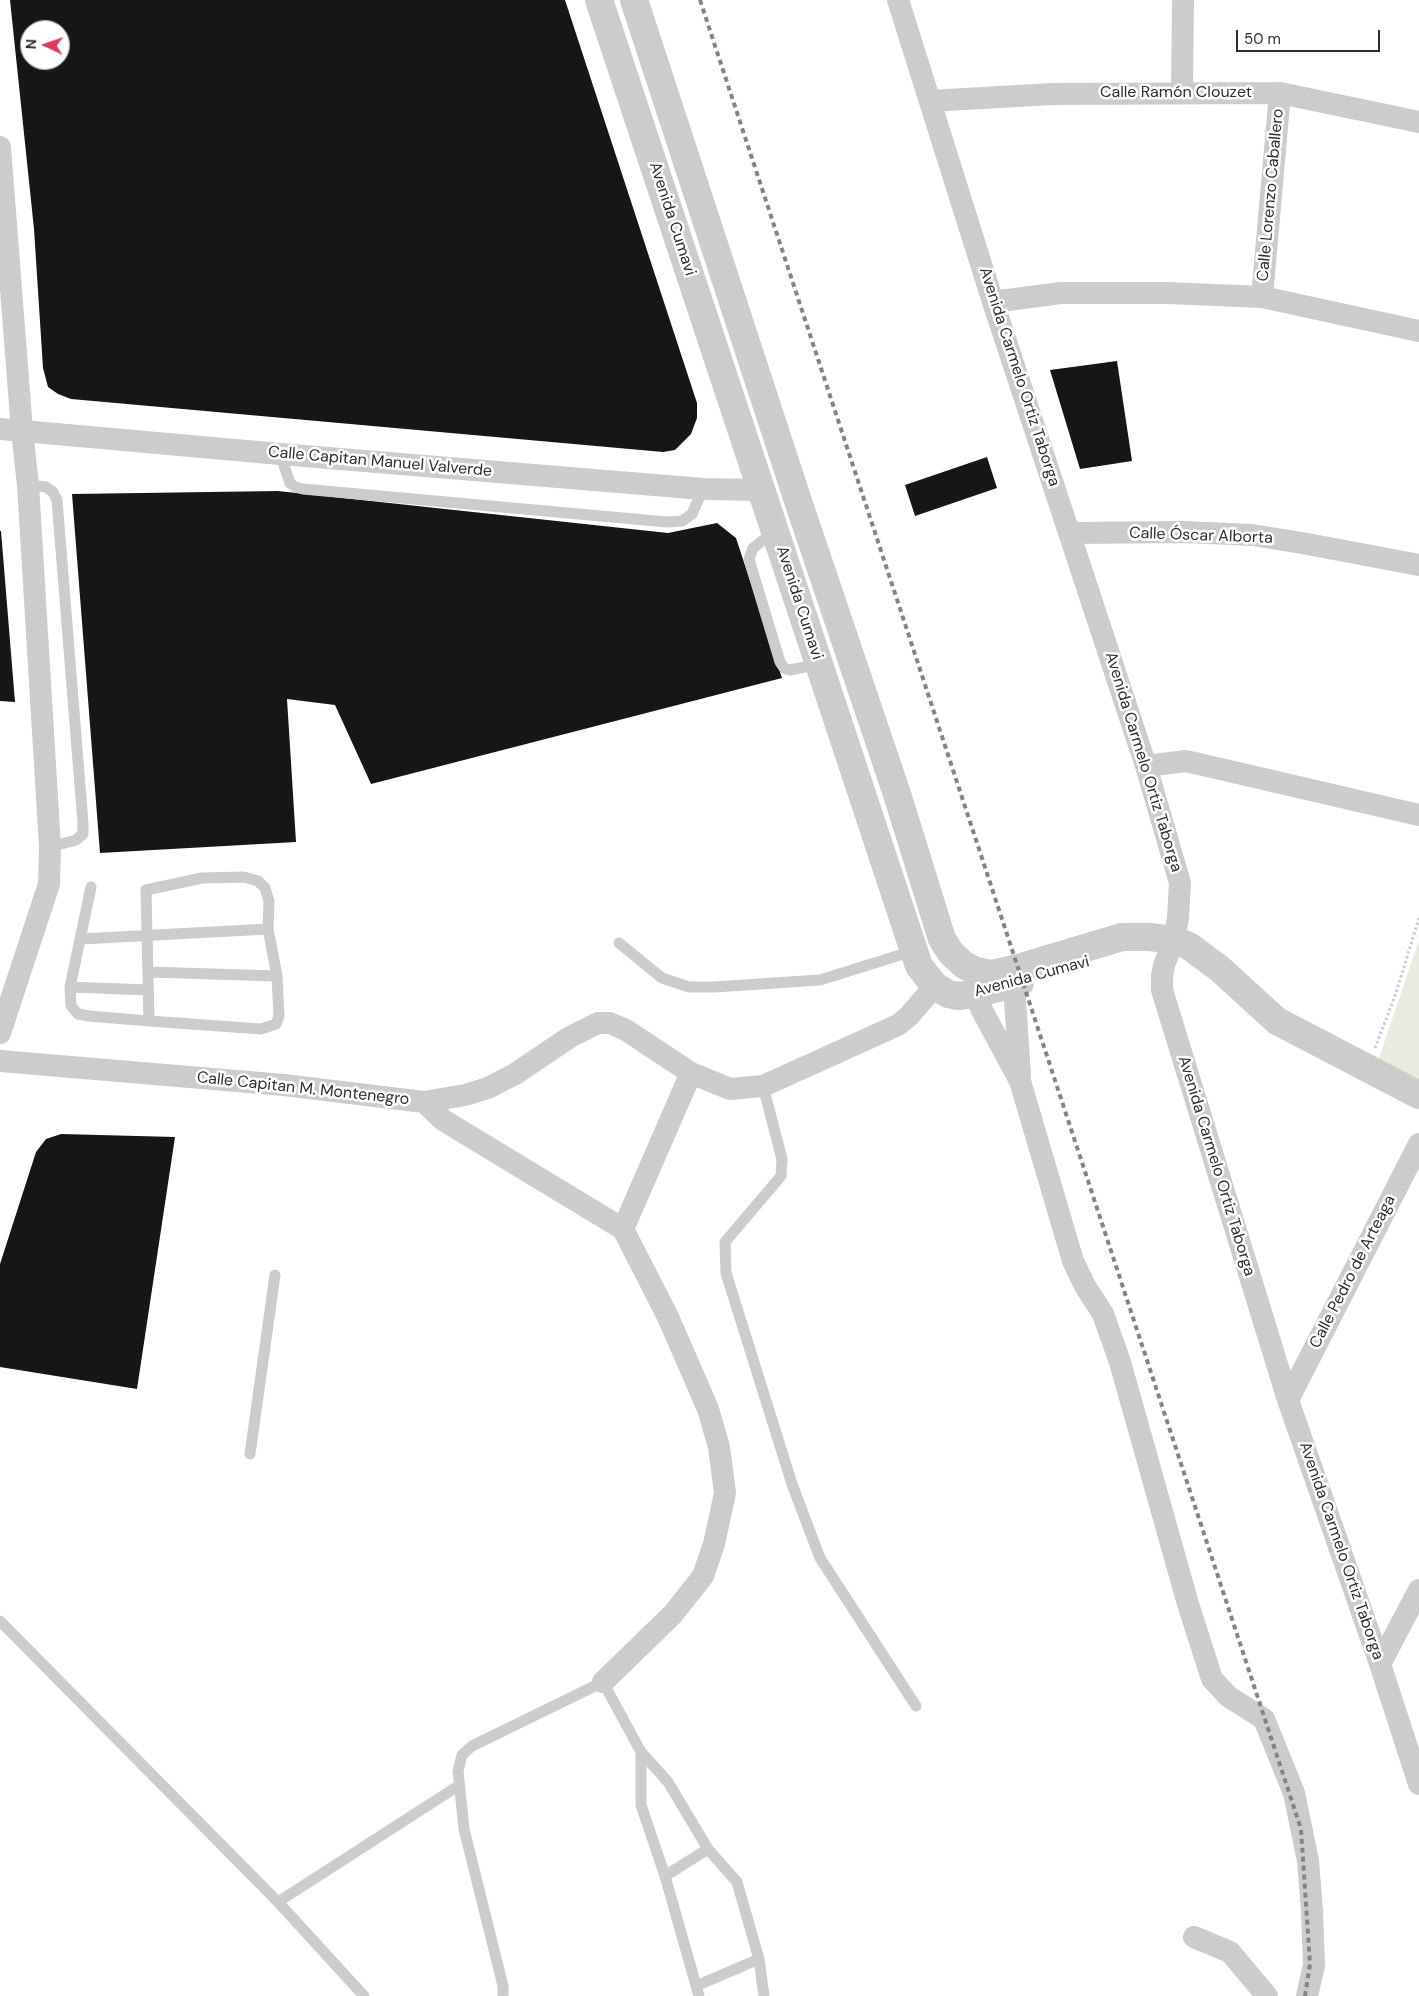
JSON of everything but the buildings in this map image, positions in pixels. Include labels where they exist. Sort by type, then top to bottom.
[{"type":"street","name":"Avenida Cumavi","points":[[599,0],[919,966],[935,986],[948,994],[958,996],[1014,985],[1162,938]]},
{"type":"street","name":"Avenida Cumavi","points":[[634,0],[800,507],[897,794],[942,939],[951,954],[964,965],[976,971],[992,974],[1122,937],[1162,938]]},
{"type":"street","name":"Avenida Carmelo Ortiz Taborga","points":[[898,0],[993,302],[1146,766],[1180,884],[1162,938],[1164,965],[1162,990],[1288,1400],[1380,1664],[1419,1784]]},
{"type":"street","points":[[1182,92],[1183,0]]},
{"type":"street","name":"Calle Ramón Clouzet","points":[[930,101],[1052,94],[1280,93],[1419,122]]},
{"type":"street","name":"Calle Lorenzo Caballero","points":[[1262,297],[1280,93]]},
{"type":"street","points":[[0,147],[11,430],[28,485],[50,847],[49,884],[0,1033]]},
{"type":"street","points":[[688,267],[718,257]]},
{"type":"street","points":[[993,302],[1060,293],[1166,293],[1262,297],[1419,331]]},
{"type":"street","name":"Calle Capitan Manuel Valverde","points":[[11,430],[703,489],[761,490]]},
{"type":"street","name":"Calle Óscar Alborta","points":[[1070,533],[1185,532],[1252,535],[1302,542],[1419,565]]},
{"type":"street","points":[[1146,766],[1186,761],[1419,815]]},
{"type":"street","points":[[865,806],[897,794]]},
{"type":"street","points":[[1162,938],[1189,946],[1220,969],[1277,1021],[1419,1095]]},
{"type":"street","points":[[1014,985],[1020,1081]]},
{"type":"street","points":[[424,1102],[465,1095],[488,1088],[515,1074],[570,1037],[598,1023],[610,1022],[626,1030],[692,1073],[730,1089],[763,1086],[898,1025],[908,1017],[935,986]]},
{"type":"street","points":[[974,994],[1020,1081],[1073,1262],[1085,1286],[1103,1314],[1120,1362],[1188,1604],[1212,1679],[1229,1697],[1264,1719],[1294,1793],[1308,1861],[1312,1911],[1314,1965],[1307,1996]]},
{"type":"street","name":"Calle Capitan M. Montenegro","points":[[0,1061],[284,1085],[424,1102],[443,1120],[624,1229]]},
{"type":"street","points":[[603,1682],[673,1614],[703,1576],[714,1544],[724,1493],[719,1447],[708,1409],[668,1317],[624,1229],[692,1073]]},
{"type":"street","name":"Calle Pedro de Arteaga","points":[[1288,1400],[1419,1144]]},
{"type":"street","points":[[1380,1664],[1419,1590]]},
{"type":"street","points":[[1194,1937],[1230,1952],[1268,1996]]},
{"type":"lane","points":[[280,454],[290,483],[302,489],[667,522],[682,521],[692,514],[703,489]]},
{"type":"lane","points":[[28,485],[46,487],[53,492],[58,500],[83,823],[83,834],[76,840],[50,847]]},
{"type":"lane","points":[[775,531],[753,548],[749,559],[780,662],[784,668],[790,670],[819,664]]},
{"type":"lane","points":[[91,887],[70,987],[71,1006],[78,1014],[149,1021],[261,1029],[276,1024],[279,1016],[277,976],[268,929],[268,901],[265,888],[258,881],[244,877],[202,878],[146,890],[149,1021]]},
{"type":"lane","points":[[81,939],[268,929]]},
{"type":"lane","points":[[619,943],[662,978],[689,987],[820,980],[913,951]]},
{"type":"lane","points":[[148,972],[277,976]]},
{"type":"lane","points":[[70,987],[148,990]]},
{"type":"lane","points":[[763,1086],[782,1159],[781,1176],[725,1242],[726,1272],[792,1484],[820,1558],[916,1706]]},
{"type":"lane","points":[[250,1454],[275,1274]]},
{"type":"lane","points":[[0,1621],[278,1902],[364,1996]]},
{"type":"lane","points":[[502,1996],[503,1986],[464,1829],[458,1786],[458,1771],[462,1755],[472,1746],[603,1682],[641,1752],[668,1782],[708,1849],[737,1882],[759,1959],[764,1996]]},
{"type":"lane","points":[[641,1752],[641,1805],[665,1876],[698,1991],[759,1959]]},
{"type":"lane","points":[[278,1902],[458,1786]]},
{"type":"lane","points":[[665,1876],[708,1849]]},
{"type":"path","points":[[1366,1068],[1394,996],[1419,918]]},
{"type":"shaded area","points":[[1419,940],[1419,1081],[1378,1061]]},
{"type":"railway","points":[[700,0],[1301,1829],[1310,1964],[1305,1996]]}]
